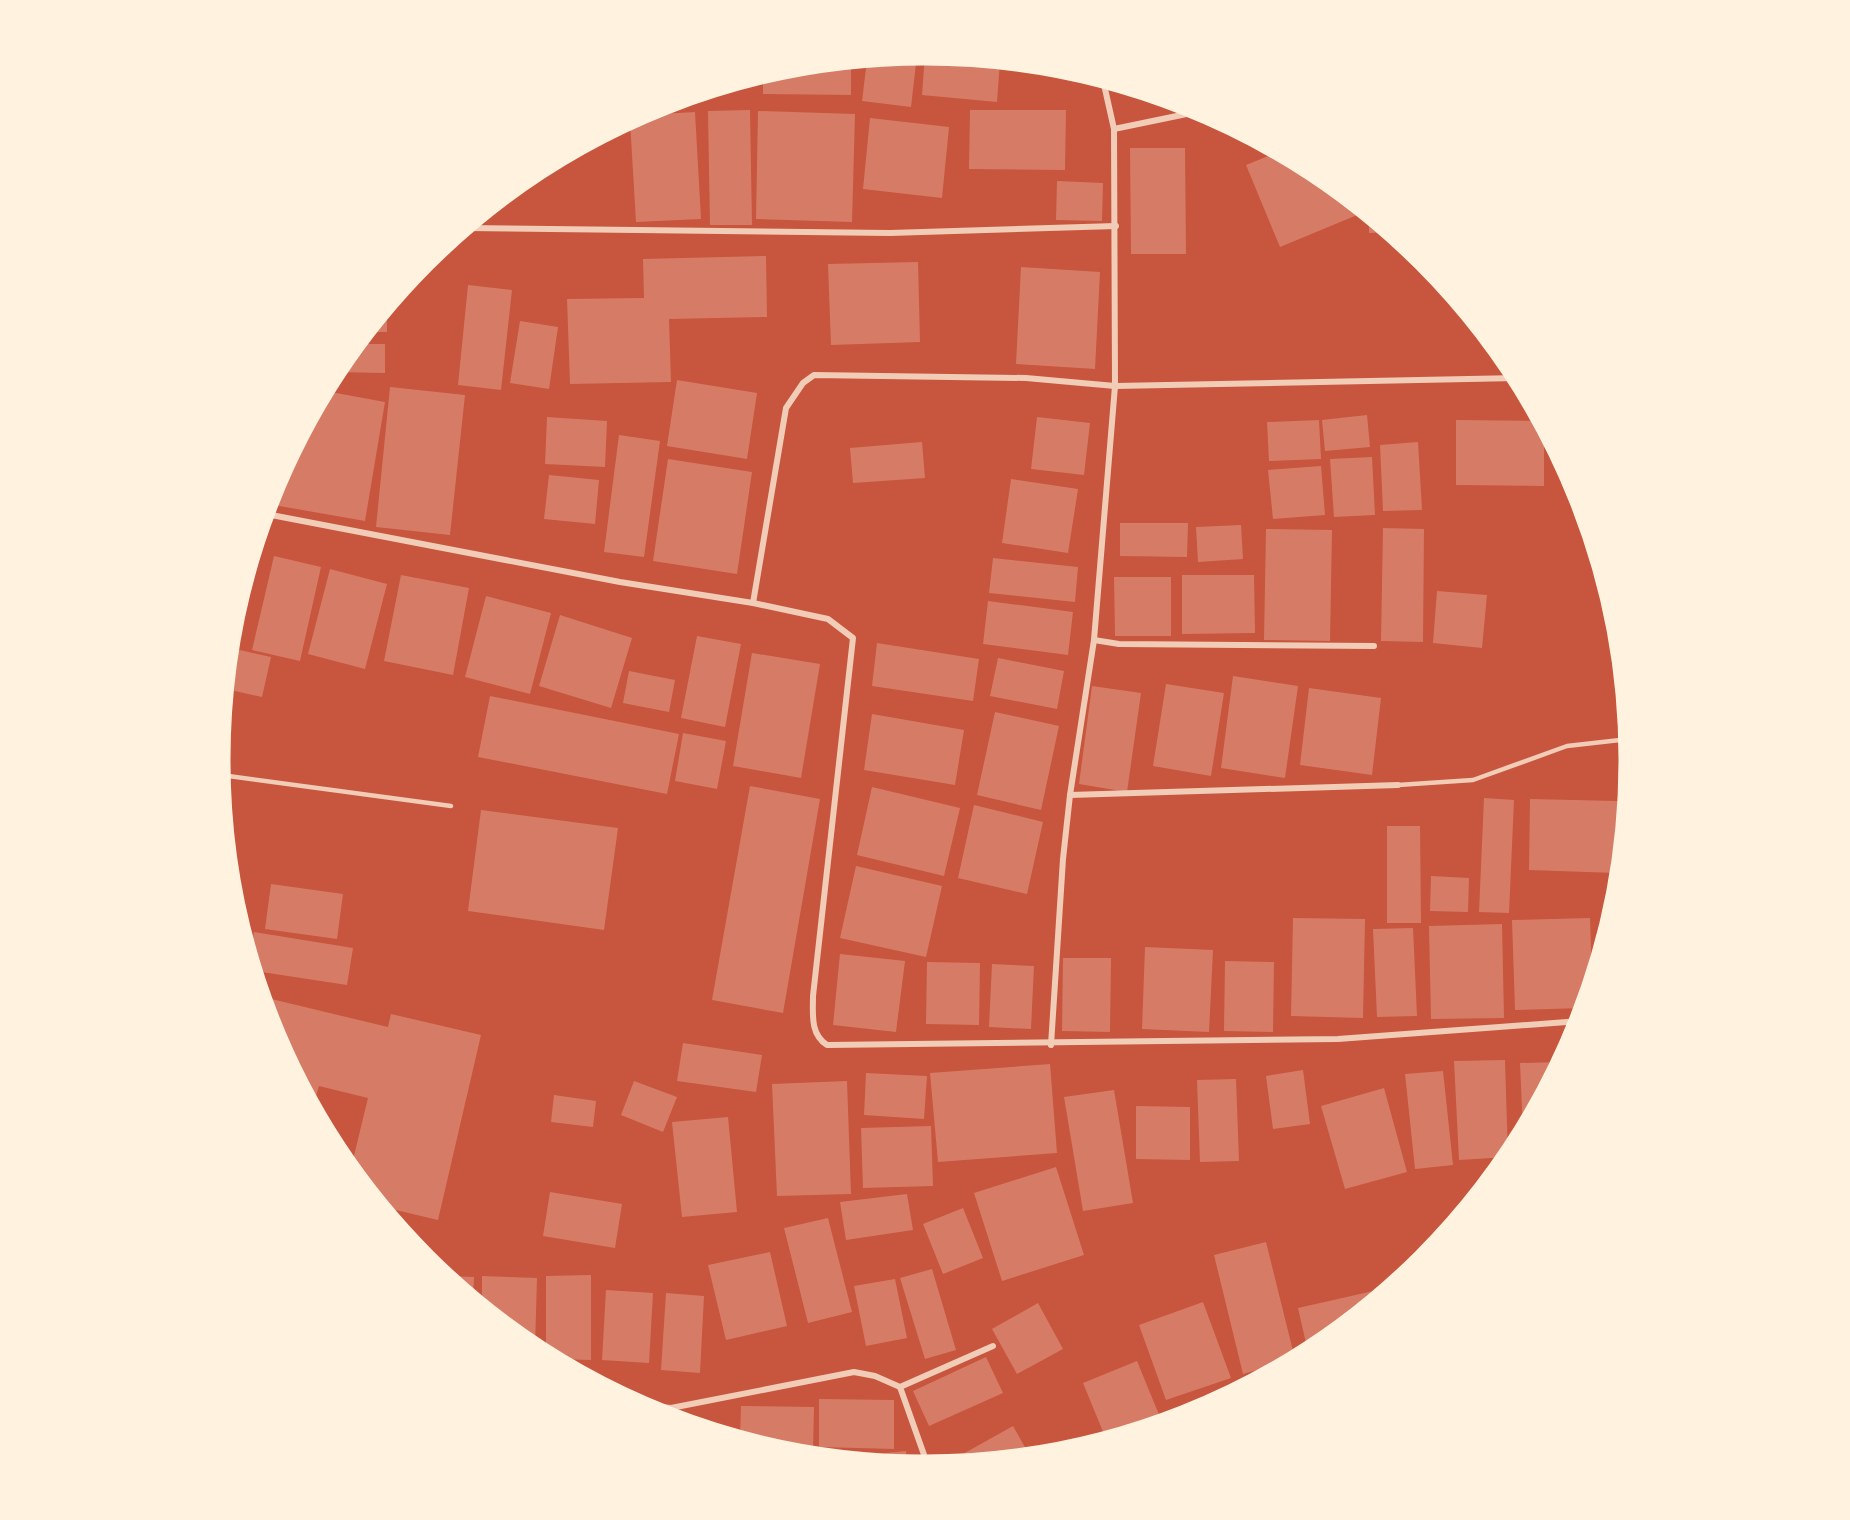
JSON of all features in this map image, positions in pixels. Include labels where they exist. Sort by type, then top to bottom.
[{"type":"street","points":[[1051,1045],[1070,795],[1094,640],[1115,386],[1114,129],[1105,88]]},
{"type":"street","points":[[1114,129],[1185,115]]},
{"type":"street","points":[[477,228],[890,233],[1116,226]]},
{"type":"street","points":[[753,603],[786,408],[803,383],[814,375],[1026,378],[1115,386],[1506,378]]},
{"type":"street","points":[[274,516],[620,582],[753,603],[828,619],[853,638],[813,996],[814,1030],[820,1041],[827,1045],[913,1043],[1051,1045],[1338,1039],[1570,1022]]},
{"type":"street","points":[[1094,640],[1119,644],[1374,646]]},
{"type":"street","points":[[1070,795],[1398,784]]},
{"type":"street","points":[[900,1387],[993,1346]]},
{"type":"street","points":[[672,1408],[854,1372],[875,1376],[900,1387],[924,1456]]},
{"type":"lane","points":[[1398,784],[1473,780],[1567,746],[1620,740]]},
{"type":"lane","points":[[230,776],[452,806]]},
{"type":"building","points":[[916,64],[911,107],[862,101],[866,67]]},
{"type":"building","points":[[924,64],[999,69],[997,102],[922,95]]},
{"type":"building","points":[[851,69],[851,95],[763,94],[763,84]]},
{"type":"building","points":[[750,110],[752,225],[710,225],[708,111]]},
{"type":"building","points":[[970,110],[1066,110],[1065,170],[969,169]]},
{"type":"building","points":[[758,111],[855,114],[852,222],[756,219]]},
{"type":"building","points":[[695,112],[701,219],[636,222],[631,130],[668,114]]},
{"type":"building","points":[[870,118],[949,127],[942,198],[863,189]]},
{"type":"building","points":[[1130,148],[1185,148],[1186,254],[1131,254]]},
{"type":"building","points":[[1269,156],[1311,182],[1357,215],[1280,247],[1246,165]]},
{"type":"building","points":[[1057,181],[1103,183],[1102,221],[1056,220]]},
{"type":"building","points":[[1369,225],[1378,233],[1369,233]]},
{"type":"building","points":[[766,256],[767,317],[669,319],[671,382],[570,384],[567,299],[644,298],[643,259]]},
{"type":"building","points":[[918,262],[920,342],[831,345],[828,264]]},
{"type":"building","points":[[1021,267],[1100,272],[1095,369],[1016,364]]},
{"type":"building","points":[[468,285],[512,290],[501,390],[458,385]]},
{"type":"building","points":[[387,320],[387,332],[377,332]]},
{"type":"building","points":[[520,321],[558,327],[549,389],[510,383]]},
{"type":"building","points":[[368,344],[385,344],[385,373],[348,372]]},
{"type":"building","points":[[677,380],[757,393],[747,459],[667,446]]},
{"type":"building","points":[[390,387],[465,395],[450,535],[376,527]]},
{"type":"building","points":[[335,393],[385,402],[365,521],[278,506],[301,452]]},
{"type":"building","points":[[1367,415],[1370,447],[1325,451],[1322,420]]},
{"type":"building","points":[[547,417],[607,421],[605,467],[545,464]]},
{"type":"building","points":[[1037,417],[1090,423],[1084,475],[1031,469]]},
{"type":"building","points":[[1319,420],[1321,459],[1269,461],[1267,422]]},
{"type":"building","points":[[1456,420],[1532,421],[1544,443],[1544,486],[1456,485]]},
{"type":"building","points":[[619,435],[660,441],[644,557],[604,552]]},
{"type":"building","points":[[922,442],[925,478],[853,483],[850,448]]},
{"type":"building","points":[[1418,442],[1422,510],[1383,511],[1380,445]]},
{"type":"building","points":[[1372,457],[1375,515],[1334,517],[1330,459]]},
{"type":"building","points":[[668,459],[752,472],[737,574],[653,561]]},
{"type":"building","points":[[1321,466],[1325,515],[1273,519],[1268,470]]},
{"type":"building","points":[[549,475],[599,480],[595,524],[544,519]]},
{"type":"building","points":[[1011,479],[1078,489],[1068,553],[1002,543]]},
{"type":"building","points":[[1120,523],[1188,523],[1187,557],[1120,556]]},
{"type":"building","points":[[1241,525],[1243,559],[1198,562],[1196,527]]},
{"type":"building","points":[[1383,528],[1424,529],[1423,642],[1381,641]]},
{"type":"building","points":[[1266,529],[1332,530],[1330,641],[1264,640]]},
{"type":"building","points":[[274,556],[321,567],[300,661],[252,650]]},
{"type":"building","points":[[993,558],[1078,567],[1075,602],[989,593]]},
{"type":"building","points":[[330,569],[387,584],[365,669],[308,654]]},
{"type":"building","points":[[401,575],[469,588],[453,675],[384,661]]},
{"type":"building","points":[[1182,575],[1254,575],[1255,633],[1182,634]]},
{"type":"building","points":[[1114,577],[1171,577],[1171,636],[1115,636]]},
{"type":"building","points":[[1437,591],[1487,595],[1482,648],[1433,643]]},
{"type":"building","points":[[486,596],[551,613],[530,694],[465,677]]},
{"type":"building","points":[[988,601],[1073,612],[1068,655],[983,644]]},
{"type":"building","points":[[560,615],[632,638],[611,708],[539,686]]},
{"type":"building","points":[[697,636],[741,644],[725,727],[681,718]]},
{"type":"building","points":[[877,643],[979,659],[973,701],[872,686]]},
{"type":"building","points":[[238,650],[271,657],[262,697],[233,691]]},
{"type":"building","points":[[752,653],[820,664],[801,778],[733,766]]},
{"type":"building","points":[[998,658],[1064,671],[1057,709],[990,696]]},
{"type":"building","points":[[629,671],[675,680],[669,712],[623,703]]},
{"type":"building","points":[[1233,676],[1298,686],[1285,778],[1221,768]]},
{"type":"building","points":[[1166,684],[1224,693],[1211,776],[1153,766]]},
{"type":"building","points":[[1092,686],[1141,693],[1127,792],[1079,784]]},
{"type":"building","points":[[1309,688],[1381,698],[1372,775],[1300,765]]},
{"type":"building","points":[[490,696],[679,734],[667,794],[478,757]]},
{"type":"building","points":[[995,712],[1059,726],[1041,810],[977,795]]},
{"type":"building","points":[[872,714],[964,730],[955,785],[864,770]]},
{"type":"building","points":[[683,733],[726,741],[717,789],[675,781]]},
{"type":"building","points":[[750,786],[820,799],[783,1013],[712,1000]]},
{"type":"building","points":[[872,787],[960,808],[944,876],[857,855]]},
{"type":"building","points":[[1484,798],[1514,800],[1509,913],[1479,912]]},
{"type":"building","points":[[1530,799],[1617,801],[1617,833],[1611,873],[1529,870]]},
{"type":"building","points":[[974,805],[1043,822],[1027,894],[958,878]]},
{"type":"building","points":[[481,810],[618,828],[604,930],[468,911]]},
{"type":"building","points":[[1387,826],[1420,826],[1421,923],[1387,923]]},
{"type":"building","points":[[856,866],[942,886],[926,957],[840,938]]},
{"type":"building","points":[[1431,876],[1469,878],[1468,912],[1430,911]]},
{"type":"building","points":[[271,884],[343,894],[337,939],[265,929]]},
{"type":"building","points":[[1293,918],[1365,919],[1363,1018],[1291,1016]]},
{"type":"building","points":[[1590,918],[1591,959],[1575,1008],[1515,1010],[1512,920]]},
{"type":"building","points":[[1502,924],[1504,1018],[1431,1019],[1429,926]]},
{"type":"building","points":[[1413,928],[1417,1016],[1377,1017],[1373,929]]},
{"type":"building","points":[[254,932],[353,948],[347,985],[262,972],[253,939]]},
{"type":"building","points":[[1145,947],[1213,950],[1209,1032],[1142,1029]]},
{"type":"building","points":[[840,954],[905,961],[896,1032],[833,1025]]},
{"type":"building","points":[[1063,958],[1111,958],[1110,1032],[1062,1031]]},
{"type":"building","points":[[1225,961],[1274,962],[1273,1032],[1224,1031]]},
{"type":"building","points":[[927,962],[980,963],[979,1025],[926,1024]]},
{"type":"building","points":[[992,964],[1034,966],[1031,1029],[989,1027]]},
{"type":"building","points":[[272,999],[388,1027],[391,1014],[481,1035],[438,1220],[395,1210],[354,1156],[368,1098],[319,1086],[316,1096],[301,1068]]},
{"type":"building","points":[[683,1043],[762,1055],[756,1092],[677,1081]]},
{"type":"building","points":[[1505,1060],[1507,1139],[1495,1158],[1459,1160],[1454,1061]]},
{"type":"building","points":[[1552,1062],[1522,1115],[1520,1063]]},
{"type":"building","points":[[1050,1064],[1057,1153],[938,1162],[930,1073]]},
{"type":"building","points":[[1303,1070],[1310,1124],[1273,1129],[1266,1076]]},
{"type":"building","points":[[1443,1071],[1453,1165],[1415,1169],[1405,1074]]},
{"type":"building","points":[[866,1073],[927,1076],[924,1119],[864,1115]]},
{"type":"building","points":[[1236,1079],[1239,1161],[1200,1162],[1197,1080]]},
{"type":"building","points":[[634,1081],[677,1097],[663,1132],[621,1115]]},
{"type":"building","points":[[847,1081],[851,1194],[777,1196],[772,1084]]},
{"type":"building","points":[[1384,1088],[1407,1172],[1345,1189],[1321,1106]]},
{"type":"building","points":[[1114,1090],[1133,1203],[1083,1211],[1064,1097]]},
{"type":"building","points":[[554,1095],[596,1101],[593,1127],[551,1122]]},
{"type":"building","points":[[1136,1106],[1190,1107],[1190,1160],[1136,1159]]},
{"type":"building","points":[[728,1117],[737,1212],[682,1217],[672,1122]]},
{"type":"building","points":[[931,1126],[933,1186],[863,1188],[861,1128]]},
{"type":"building","points":[[1056,1167],[1084,1255],[1002,1281],[974,1193]]},
{"type":"building","points":[[550,1192],[622,1204],[615,1248],[543,1236]]},
{"type":"building","points":[[907,1194],[913,1230],[846,1240],[840,1202]]},
{"type":"building","points":[[963,1208],[983,1258],[943,1274],[923,1224]]},
{"type":"building","points":[[828,1218],[852,1312],[808,1323],[784,1228]]},
{"type":"building","points":[[1266,1242],[1293,1350],[1260,1369],[1243,1374],[1214,1255]]},
{"type":"building","points":[[770,1252],[787,1326],[726,1340],[708,1265]]},
{"type":"building","points":[[932,1269],[956,1350],[925,1359],[900,1278]]},
{"type":"building","points":[[591,1275],[591,1360],[573,1359],[546,1342],[546,1276]]},
{"type":"building","points":[[459,1276],[474,1277],[473,1289]]},
{"type":"building","points":[[482,1276],[537,1278],[535,1335],[502,1312],[482,1296]]},
{"type":"building","points":[[895,1279],[907,1338],[866,1346],[854,1286]]},
{"type":"building","points":[[606,1290],[653,1293],[649,1363],[602,1360]]},
{"type":"building","points":[[1374,1291],[1306,1341],[1298,1308]]},
{"type":"building","points":[[666,1293],[704,1296],[700,1373],[661,1370]]},
{"type":"building","points":[[1203,1302],[1231,1378],[1166,1400],[1139,1325]]},
{"type":"building","points":[[1038,1303],[1063,1349],[1017,1374],[992,1329]]},
{"type":"building","points":[[986,1357],[1003,1393],[929,1426],[913,1391]]},
{"type":"building","points":[[1137,1361],[1159,1415],[1103,1432],[1083,1383]]},
{"type":"building","points":[[819,1399],[894,1400],[894,1449],[819,1447]]},
{"type":"building","points":[[741,1406],[814,1407],[813,1446],[740,1431]]},
{"type":"building","points":[[1013,1426],[1026,1448],[1016,1450],[962,1454]]},
{"type":"building","points":[[906,1451],[906,1455],[880,1454]]}]
